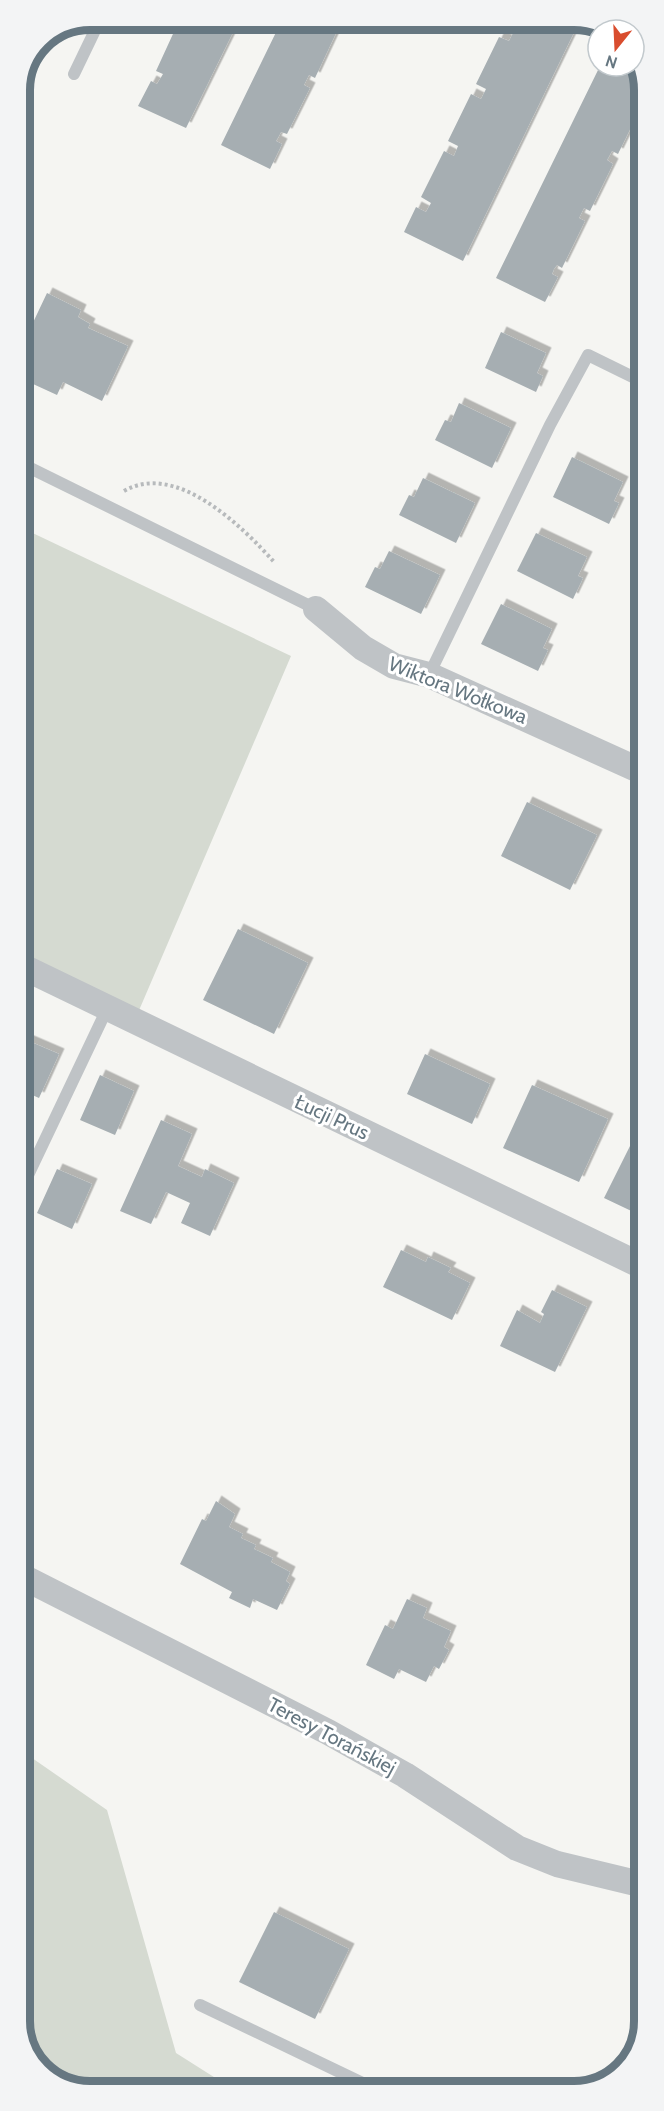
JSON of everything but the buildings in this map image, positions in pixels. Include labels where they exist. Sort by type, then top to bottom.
[{"type":"street","name":"Wiktora Wołkowa","points":[[315,609],[363,648],[394,666],[429,675],[634,768]]},
{"type":"street","name":"Łucji Prus","points":[[30,970],[634,1262]]},
{"type":"street","name":"Teresy Torańskiej","points":[[30,1581],[405,1774],[517,1848],[556,1864],[634,1883]]},
{"type":"lane","points":[[74,74],[95,30]]},
{"type":"lane","points":[[429,675],[550,425],[588,355],[634,378]]},
{"type":"lane","points":[[30,468],[315,609]]},
{"type":"lane","points":[[30,1171],[107,1008]]},
{"type":"lane","points":[[200,2005],[358,2081]]},
{"type":"path","points":[[102,503],[138,483],[178,486],[218,509],[277,566]]},
{"type":"shaded area","points":[[30,532],[291,656],[134,1022],[33,973],[30,980]]},
{"type":"shaded area","points":[[30,1757],[107,1810],[176,2053],[220,2081],[86,2081],[57,2071],[38,2051],[32,2036],[30,2021]]}]
